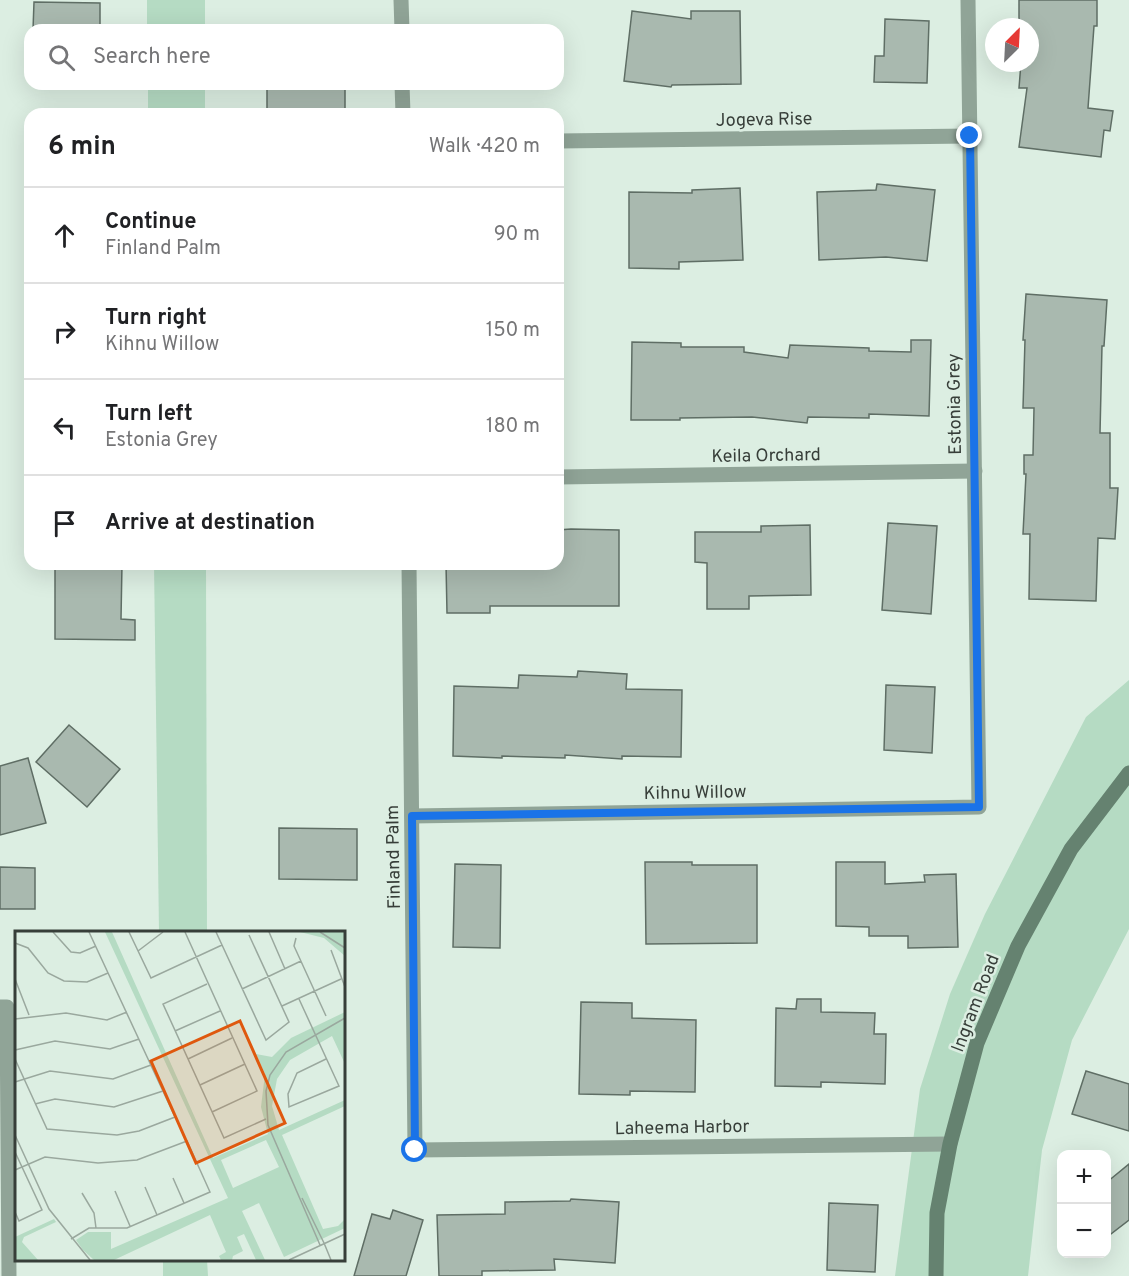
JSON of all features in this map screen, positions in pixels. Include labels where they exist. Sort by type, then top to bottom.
[{"type":"street","points":[[401,0],[402,24]]},
{"type":"street","name":"Estonia Grey","points":[[968,0],[979,807]]},
{"type":"street","points":[[402,90],[403,108]]},
{"type":"street","name":"Jogeva Rise","points":[[564,141],[970,136]]},
{"type":"street","name":"Keila Orchard","points":[[564,477],[975,471]]},
{"type":"street","name":"Finland Palm","points":[[409,570],[415,1150]]},
{"type":"street","name":"Ingram Road","points":[[936,1276],[938,1213],[950,1144],[977,1043],[1018,946],[1071,849],[1129,773]]},
{"type":"street","name":"Kihnu Willow","points":[[412,816],[979,807]]},
{"type":"street","points":[[3,1007],[9,1276]]},
{"type":"street","name":"Laheema Harbor","points":[[415,1150],[950,1144]]},
{"type":"green space","points":[[147,0],[205,0],[205,24],[147,24]]},
{"type":"green space","points":[[148,90],[205,90],[205,108],[148,108]]},
{"type":"green space","points":[[154,570],[206,570],[207,931],[159,931]]},
{"type":"green space","points":[[1129,680],[1129,929],[1072,1040],[1042,1150],[1028,1276],[895,1276],[920,1089],[950,994],[985,914],[1086,717]]},
{"type":"green space","points":[[163,1261],[207,1261],[208,1276],[163,1276]]},
{"type":"building","points":[[1019,0],[1097,0],[1097,26],[1094,26],[1088,108],[1113,111],[1110,131],[1104,130],[1101,157],[1019,147],[1027,88],[1019,88],[1020,72],[1039,72],[1039,18],[1019,18]]},
{"type":"building","points":[[34,2],[100,3],[100,24],[33,24]]},
{"type":"building","points":[[632,11],[691,19],[691,11],[740,11],[741,84],[672,85],[671,87],[624,81]]},
{"type":"building","points":[[885,19],[929,21],[927,83],[874,82],[875,56],[884,56]]},
{"type":"building","points":[[267,90],[345,90],[345,108],[267,108]]},
{"type":"building","points":[[877,184],[935,190],[927,261],[886,257],[819,260],[817,192],[876,190]]},
{"type":"building","points":[[740,188],[743,260],[679,262],[679,269],[629,268],[629,192],[692,193],[692,190]]},
{"type":"building","points":[[1026,294],[1107,300],[1104,346],[1102,346],[1100,433],[1110,433],[1110,488],[1118,488],[1115,539],[1098,538],[1096,601],[1029,599],[1030,534],[1023,534],[1026,474],[1024,474],[1024,455],[1033,455],[1034,408],[1023,408]]},
{"type":"building","points":[[911,340],[931,340],[929,416],[869,414],[869,418],[808,417],[807,423],[752,417],[631,420],[632,342],[681,343],[681,347],[744,347],[744,352],[788,358],[790,345],[911,352]]},
{"type":"building","points":[[888,523],[937,526],[931,614],[882,610]]},
{"type":"building","points":[[810,525],[811,595],[749,596],[749,609],[707,609],[707,563],[695,562],[695,532],[761,532],[761,526]]},
{"type":"building","points":[[564,530],[619,530],[619,606],[490,606],[490,613],[447,613],[446,570],[564,570]]},
{"type":"building","points":[[55,570],[122,570],[121,619],[135,620],[135,640],[55,639]]},
{"type":"building","points":[[578,671],[627,674],[626,689],[682,690],[681,757],[622,756],[622,759],[565,755],[565,758],[453,756],[454,686],[518,688],[519,675],[577,677]]},
{"type":"building","points":[[886,685],[935,687],[932,753],[884,750]]},
{"type":"building","points":[[69,725],[120,769],[87,807],[36,762]]},
{"type":"building","points":[[28,758],[46,823],[0,835],[0,766]]},
{"type":"building","points":[[279,828],[357,829],[357,880],[279,879]]},
{"type":"building","points":[[645,862],[757,865],[757,943],[646,944]]},
{"type":"building","points":[[836,862],[885,862],[885,884],[925,882],[924,875],[956,874],[958,947],[908,948],[908,936],[869,936],[869,927],[836,926]]},
{"type":"building","points":[[455,864],[501,865],[500,948],[453,947]]},
{"type":"building","points":[[0,867],[35,868],[35,909],[0,909]]},
{"type":"building","points":[[797,999],[821,999],[821,1012],[875,1013],[874,1034],[886,1034],[885,1084],[821,1082],[821,1087],[775,1086],[776,1008],[796,1009]]},
{"type":"building","points":[[581,1002],[632,1003],[632,1018],[696,1020],[695,1092],[630,1091],[630,1095],[579,1094]]},
{"type":"building","points":[[1086,1071],[1129,1084],[1129,1131],[1072,1114]]},
{"type":"building","points":[[1129,1164],[1129,1220],[1111,1234],[1111,1204],[1111,1179]]},
{"type":"building","points":[[571,1199],[619,1202],[615,1263],[554,1259],[555,1270],[482,1271],[482,1276],[439,1276],[437,1215],[505,1214],[505,1202],[570,1201]]},
{"type":"building","points":[[829,1203],[878,1205],[875,1272],[827,1270]]},
{"type":"building","points":[[393,1210],[423,1220],[406,1276],[354,1276],[372,1214],[390,1219]]},
{"type":"route","points":[[415,1150],[412,816],[979,807],[970,136]]}]
